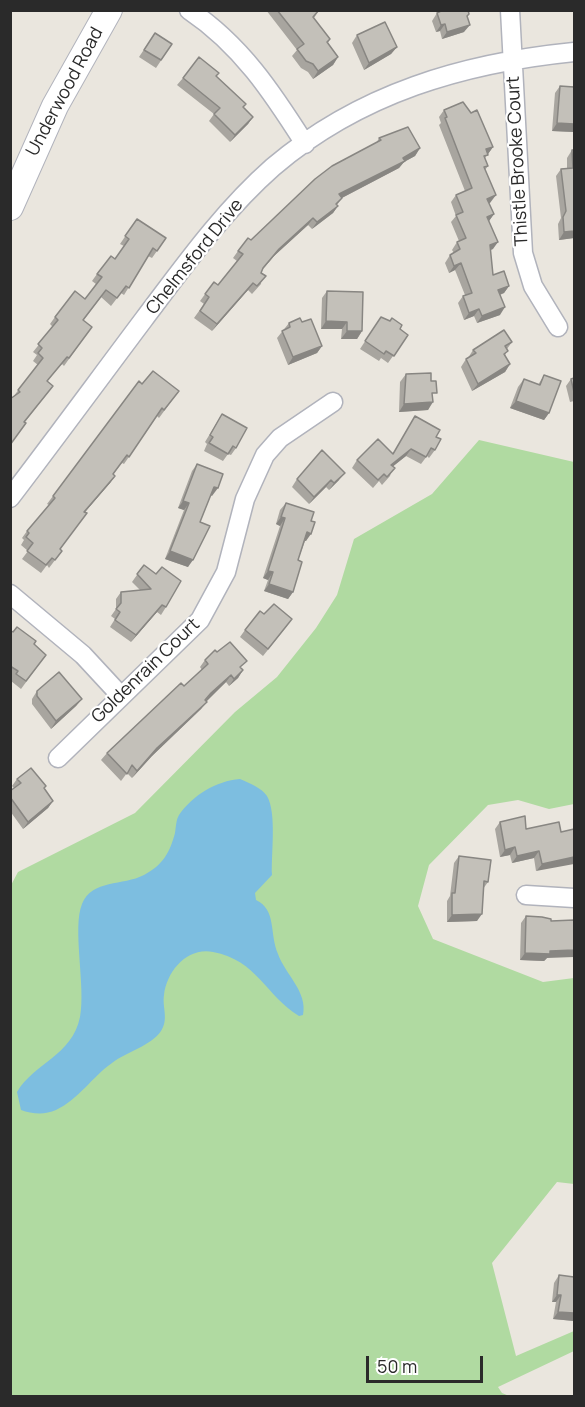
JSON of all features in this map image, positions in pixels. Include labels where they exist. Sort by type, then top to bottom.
[{"type":"street","name":"Underwood Road","points":[[10,207],[55,106],[109,10]]},
{"type":"street","points":[[189,10],[224,37],[246,58],[305,144]]},
{"type":"street","name":"Thistle Brooke Court","points":[[510,10],[523,253],[533,286],[558,327]]},
{"type":"street","name":"Chelmsford Drive","points":[[10,498],[199,246],[244,195],[274,167],[305,144],[354,114],[428,80],[472,67],[513,59],[574,52]]},
{"type":"street","name":"Goldenrain Court","points":[[58,758],[200,620],[217,594],[230,561],[244,499],[265,455],[280,438],[333,402]]},
{"type":"street","points":[[10,594],[83,656],[121,696]]},
{"type":"street","points":[[526,894],[574,897]]},
{"type":"green space","points":[[479,440],[574,462],[574,804],[549,809],[518,800],[488,805],[429,865],[418,906],[433,939],[543,982],[574,978],[574,1184],[557,1182],[492,1263],[516,1356],[574,1331],[574,1351],[498,1387],[502,1393],[509,1396],[11,1396],[10,887],[18,872],[135,813],[235,712],[277,677],[316,628],[337,595],[354,539],[432,494]]},
{"type":"water","points":[[240,779],[262,791],[270,803],[273,823],[272,875],[255,893],[256,900],[263,904],[270,916],[275,946],[299,991],[304,1007],[303,1015],[299,1016],[288,1008],[251,970],[228,956],[204,951],[195,953],[180,963],[169,977],[164,995],[165,1022],[157,1036],[112,1063],[72,1100],[56,1110],[38,1113],[21,1110],[17,1092],[24,1082],[61,1050],[76,1030],[81,1005],[79,915],[87,896],[100,887],[136,878],[156,867],[171,846],[178,817],[191,801],[214,786]]},
{"type":"building","points":[[277,10],[319,10],[313,17],[330,39],[327,42],[338,57],[318,71],[297,49],[304,44]]},
{"type":"building","points":[[443,10],[468,10],[470,25],[447,32],[445,24],[441,25],[437,13]]},
{"type":"building","points":[[385,22],[397,47],[369,63],[357,35]]},
{"type":"building","points":[[155,33],[172,44],[161,60],[144,50]]},
{"type":"building","points":[[199,57],[219,73],[216,76],[246,104],[243,107],[253,117],[235,135],[214,114],[220,108],[183,78]]},
{"type":"building","points":[[560,86],[574,87],[574,124],[557,123]]},
{"type":"building","points":[[463,102],[471,113],[477,110],[493,147],[486,149],[488,155],[484,156],[488,166],[484,167],[496,195],[487,199],[494,214],[487,217],[498,242],[490,245],[493,275],[504,271],[509,286],[498,290],[505,307],[482,316],[479,309],[469,313],[463,296],[472,293],[461,263],[454,266],[450,255],[460,249],[457,242],[466,238],[456,215],[463,212],[456,195],[472,188],[444,110]]},
{"type":"building","points":[[408,127],[420,148],[403,158],[405,161],[339,194],[342,198],[336,204],[338,206],[317,222],[313,218],[279,249],[263,268],[261,273],[266,276],[257,286],[253,283],[217,324],[200,311],[209,297],[205,294],[214,282],[218,285],[243,254],[238,251],[248,238],[251,240],[315,179],[332,166],[381,140],[379,138]]},
{"type":"building","points":[[572,150],[574,150],[574,231],[564,232],[563,217],[566,211],[561,169],[573,168]]},
{"type":"building","points":[[137,219],[166,238],[157,251],[153,248],[129,288],[126,286],[117,298],[106,290],[83,320],[92,327],[69,358],[67,357],[47,381],[53,386],[24,422],[26,423],[10,445],[10,399],[20,392],[18,390],[43,358],[38,353],[42,348],[38,344],[58,320],[55,317],[75,291],[85,299],[102,277],[97,274],[111,256],[115,259],[129,239],[125,236]]},
{"type":"building","points":[[327,291],[363,292],[362,331],[347,331],[347,322],[326,321]]},
{"type":"building","points":[[381,317],[390,321],[392,318],[402,325],[400,329],[408,335],[394,356],[386,351],[384,354],[365,341]]},
{"type":"building","points":[[300,318],[302,322],[311,319],[322,346],[293,357],[282,331],[290,327],[289,323]]},
{"type":"building","points":[[504,330],[512,342],[505,346],[508,351],[504,354],[510,364],[478,384],[466,359],[476,353],[473,350]]},
{"type":"building","points":[[153,371],[179,391],[164,410],[162,408],[129,457],[127,455],[113,474],[115,476],[84,512],[87,513],[60,549],[62,551],[55,560],[52,558],[46,565],[27,551],[33,543],[26,537],[29,533],[27,531],[55,498],[53,496],[139,381],[142,384]]},
{"type":"building","points":[[431,373],[431,381],[436,381],[437,393],[432,393],[433,402],[404,404],[406,374]]},
{"type":"building","points":[[544,375],[561,381],[549,413],[516,401],[524,379],[540,385]]},
{"type":"building","points":[[222,414],[247,428],[236,448],[233,446],[228,454],[209,443],[213,437],[210,435]]},
{"type":"building","points":[[415,416],[440,430],[436,437],[441,439],[435,450],[431,448],[426,457],[411,449],[391,465],[395,468],[387,477],[384,474],[378,480],[357,460],[378,439],[393,454]]},
{"type":"building","points":[[322,450],[345,473],[334,483],[331,480],[314,497],[297,479]]},
{"type":"building","points":[[197,464],[223,474],[218,488],[214,487],[200,522],[210,526],[193,560],[170,551],[189,503],[183,501]]},
{"type":"building","points":[[286,503],[314,512],[311,521],[315,522],[311,534],[307,532],[298,560],[302,562],[293,592],[269,584],[273,572],[268,571],[285,518],[281,517]]},
{"type":"building","points":[[144,565],[156,574],[162,567],[181,581],[166,607],[162,605],[136,635],[115,620],[120,612],[116,609],[121,603],[121,592],[151,589],[137,574]]},
{"type":"building","points":[[274,604],[292,619],[268,649],[245,630],[260,611],[264,614]]},
{"type":"building","points":[[17,627],[36,641],[34,644],[46,655],[26,681],[16,674],[18,671],[10,666],[10,630],[13,632]]},
{"type":"building","points":[[230,642],[247,661],[240,667],[243,670],[234,679],[231,675],[211,693],[205,700],[207,702],[157,748],[137,771],[132,765],[127,774],[107,753],[181,683],[184,686],[208,664],[205,660],[215,650],[217,652]]},
{"type":"building","points":[[59,672],[82,699],[56,721],[37,696],[37,691]]},
{"type":"building","points":[[31,768],[46,786],[44,788],[53,801],[28,822],[10,797],[10,791],[21,783],[17,779]]},
{"type":"building","points":[[525,816],[526,829],[559,822],[561,832],[574,829],[574,857],[542,864],[539,851],[517,856],[515,847],[505,850],[500,822]]},
{"type":"building","points":[[459,856],[491,860],[488,882],[484,881],[482,914],[452,915],[452,893],[455,893]]},
{"type":"building","points":[[526,916],[542,917],[551,919],[551,921],[574,920],[574,950],[550,951],[550,954],[525,953]]},
{"type":"building","points":[[559,1275],[574,1277],[574,1313],[558,1312],[561,1295],[557,1295]]}]
